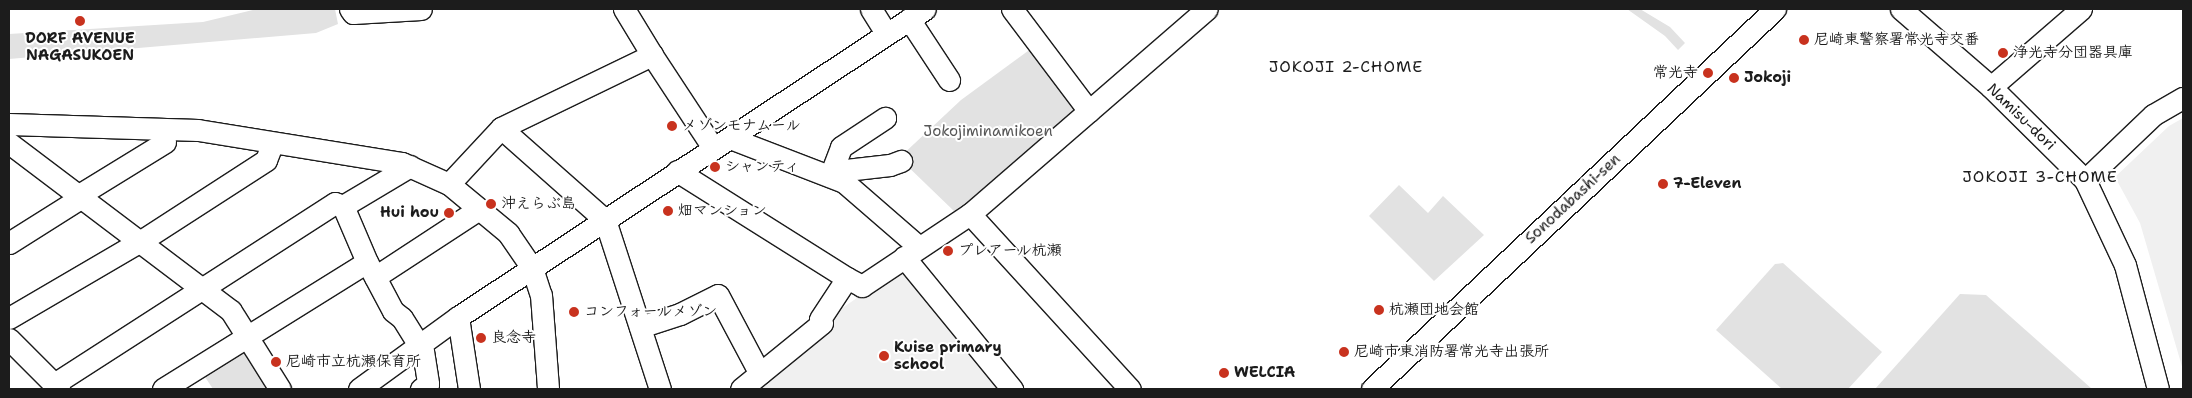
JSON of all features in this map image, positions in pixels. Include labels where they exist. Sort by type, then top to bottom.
[{"type":"street","points":[[350,9],[354,13],[421,9]]},
{"type":"street","points":[[624,9],[652,55],[721,143],[844,182],[911,252],[1012,389]]},
{"type":"street","points":[[870,9],[886,33]]},
{"type":"street","points":[[1012,9],[1090,111]]},
{"type":"street","points":[[677,171],[862,286],[970,214],[1090,111],[1204,9]]},
{"type":"street","name":"Sonodabashi-sen","points":[[1372,389],[1775,9]]},
{"type":"street","name":"Namisu-dori","points":[[1901,9],[1990,87],[2085,180],[2126,265],[2158,389]]},
{"type":"street","points":[[1990,87],[2081,9]]},
{"type":"street","points":[[359,389],[458,317],[917,14],[948,80]]},
{"type":"street","points":[[448,184],[501,128],[652,55]]},
{"type":"street","points":[[2085,180],[2153,115],[2183,98]]},
{"type":"street","points":[[830,176],[841,147],[885,118]]},
{"type":"street","points":[[9,124],[198,130],[272,144],[356,155],[410,166],[448,184],[508,233],[532,268],[540,295],[548,389]]},
{"type":"street","points":[[501,128],[605,220],[660,389]]},
{"type":"street","points":[[9,243],[165,142]]},
{"type":"street","points":[[9,143],[231,311],[280,389]]},
{"type":"street","points":[[9,318],[141,242],[266,160],[272,144]]},
{"type":"street","points":[[830,176],[846,170],[890,165],[901,160]]},
{"type":"street","points":[[343,206],[410,166]]},
{"type":"street","points":[[9,339],[56,387],[203,288],[335,203],[343,206],[371,270],[393,311],[419,344],[428,384],[421,389]]},
{"type":"street","points":[[163,389],[247,336],[371,270],[479,209]]},
{"type":"street","points":[[970,214],[1121,386]]},
{"type":"street","points":[[740,389],[822,323],[820,319],[848,278]]},
{"type":"street","points":[[640,328],[680,314],[718,295],[760,374]]},
{"type":"street","points":[[458,317],[469,389]]},
{"type":"shaded area","points":[[2183,118],[2183,370],[2140,223],[2115,177],[2169,126]]},
{"type":"shaded area","name":"Kuise primary school","points":[[900,268],[1003,389],[752,389],[828,318]]},
{"type":"green space","points":[[257,9],[335,9],[338,24],[316,33],[9,59],[9,34],[203,22]]},
{"type":"green space","points":[[1627,9],[1640,9],[1670,27],[1685,43],[1678,50],[1665,36]]},
{"type":"green space","name":"Jokojiminamikoen","points":[[1032,48],[1075,105],[1074,116],[956,213],[899,158],[961,100]]},
{"type":"green space","points":[[1399,185],[1428,213],[1443,196],[1484,235],[1434,281],[1369,216]]},
{"type":"green space","points":[[1783,263],[1882,352],[1848,389],[1782,389],[1716,330],[1775,264]]},
{"type":"green space","points":[[1960,294],[1986,295],[2092,389],[1875,389]]},
{"type":"green space","points":[[242,344],[271,389],[213,389],[201,371]]},
{"type":"place","name":"DORF AVENUE NAGASUKOEN","points":[[80,21]]},
{"type":"place","name":"尼崎東警察署常光寺交番","points":[[1804,40]]},
{"type":"place","name":"浄光寺分団器具庫","points":[[2003,53]]},
{"type":"place","name":"常光寺","points":[[1708,73]]},
{"type":"place","name":"Jokoji","points":[[1734,78]]},
{"type":"place","name":"メゾンモナムール","points":[[672,126]]},
{"type":"place","name":"シャンティ","points":[[715,167]]},
{"type":"place","name":"7-Eleven","points":[[1663,184]]},
{"type":"place","name":"沖えらぶ島","points":[[491,204]]},
{"type":"place","name":"畑マンション","points":[[668,211]]},
{"type":"place","name":"Hui hou","points":[[449,213]]},
{"type":"place","name":"プレアール杭瀬","points":[[948,251]]},
{"type":"place","name":"杭瀬団地会館","points":[[1379,310]]},
{"type":"place","name":"コンフォールメゾン","points":[[574,312]]},
{"type":"place","name":"良念寺","points":[[481,338]]},
{"type":"place","name":"尼崎市東消防署常光寺出張所","points":[[1344,352]]},
{"type":"place","name":"Kuise primary school","points":[[884,356]]},
{"type":"place","name":"尼崎市立杭瀬保育所","points":[[276,362]]},
{"type":"place","name":"WELCIA","points":[[1224,373]]},
{"type":"district","name":"JOKOJI 2-CHOME","points":[[1346,67]]},
{"type":"district","name":"JOKOJI 3-CHOME","points":[[2040,177]]}]
